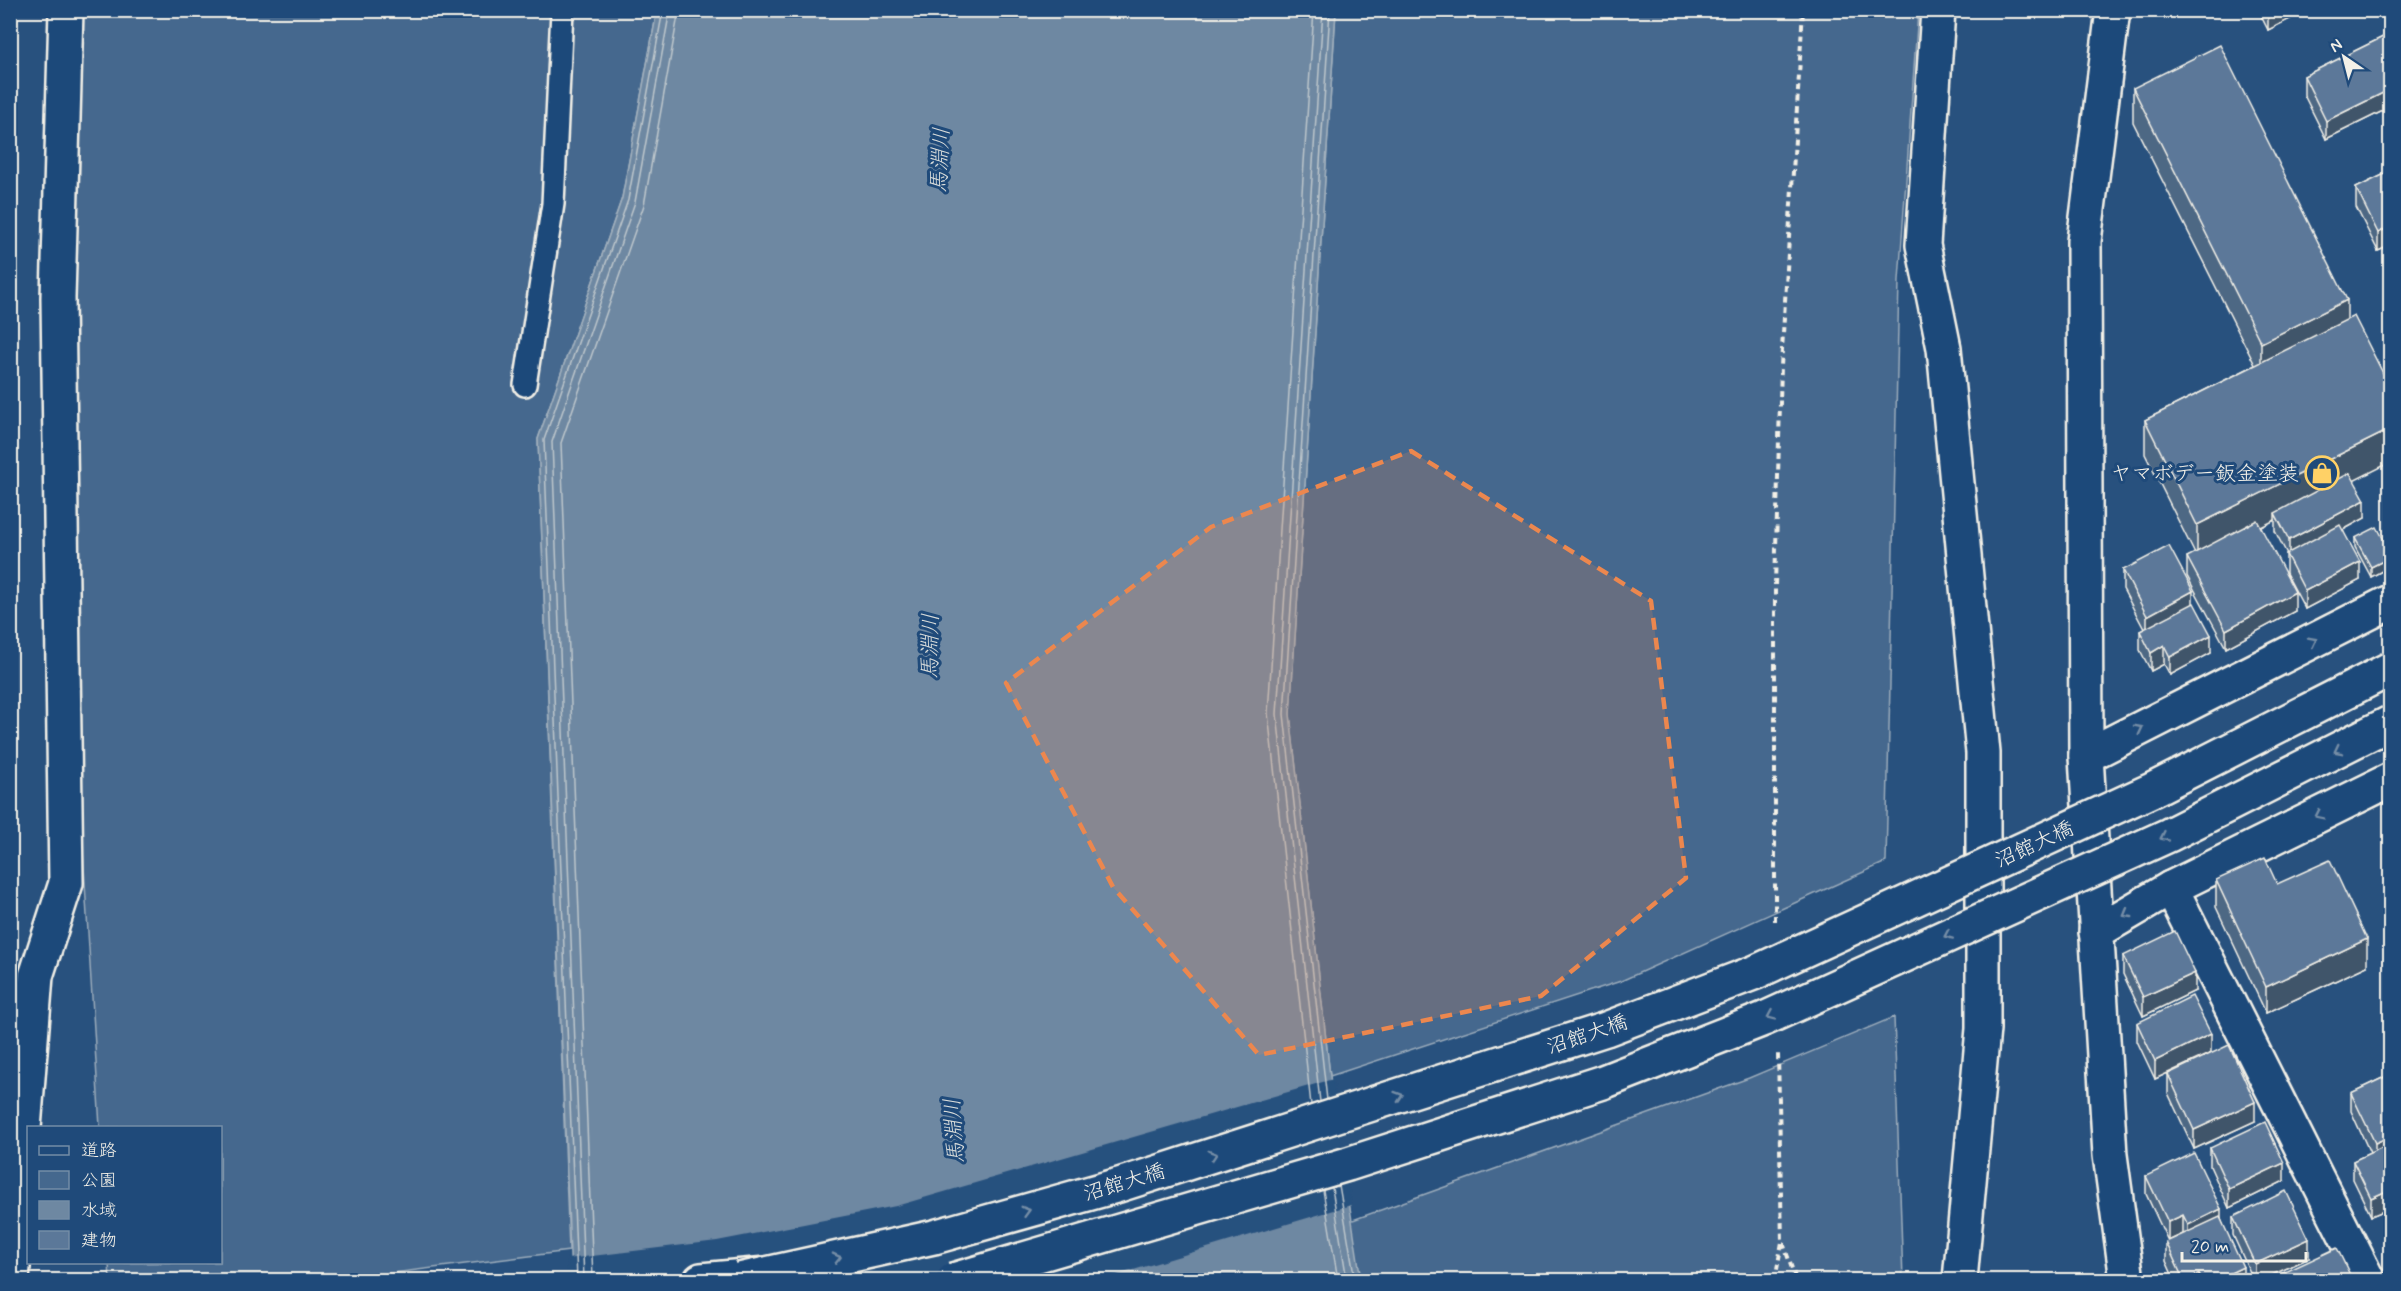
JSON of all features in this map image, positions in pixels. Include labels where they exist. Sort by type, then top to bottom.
[{"type":"street","points":[[12,1281],[36,976],[66,883],[58,298],[66,10]]},
{"type":"street","points":[[1938,10],[1923,245],[1944,348],[1983,753],[1983,1029],[1960,1281]]},
{"type":"street","points":[[2119,14],[2084,241],[2086,756],[2110,1155],[2127,1281]]},
{"type":"street","points":[[2086,756],[2391,602]]},
{"type":"street","name":"沼館大橋","points":[[701,1281],[753,1277],[934,1237],[1119,1185],[1606,1029],[1766,967],[2152,790],[2391,669]]},
{"type":"street","points":[[953,1281],[1348,1164],[1603,1082],[1764,1019],[2137,850],[2391,723]]},
{"type":"street","points":[[2096,932],[2171,888],[2391,780]]},
{"type":"street","points":[[2171,888],[2368,1281]]},
{"type":"lane","points":[[525,385],[554,204],[562,10]]},
{"type":"path","points":[[1775,933],[1775,597],[1781,366],[1803,10]]},
{"type":"path","points":[[1775,1281],[1782,1242],[1778,1049]]},
{"type":"path","points":[[1782,1242],[1796,1281]]},
{"type":"highlighted area","points":[[1411,451],[1651,601],[1686,878],[1541,996],[1259,1055],[1113,887],[1006,683],[1211,527]]},
{"type":"green space","points":[[83,11],[657,11],[622,198],[538,439],[569,1251],[337,1280],[110,1280],[109,1264],[222,1264],[222,1126],[100,1126],[81,818],[75,276]]},
{"type":"green space","points":[[1336,11],[1918,11],[1899,280],[1886,862],[1621,981],[1330,1076],[1290,714]]},
{"type":"green space","points":[[1894,1017],[1903,1280],[1361,1280],[1350,1221],[1749,1078]]},
{"type":"water","name":"馬淵川","points":[[657,11],[1336,11],[1290,714],[1330,1076],[1361,1280],[571,1280],[538,439],[622,198]]},
{"type":"pier","points":[[1333,1079],[1351,1205],[1100,1280],[568,1280],[567,1259],[717,1241],[896,1206]]},
{"type":"building","points":[[2391,33],[2391,89],[2326,121],[2304,76]]},
{"type":"building","points":[[2220,45],[2347,300],[2261,343],[2133,88]]},
{"type":"building","points":[[2391,171],[2391,226],[2378,233],[2356,188]]},
{"type":"building","points":[[2354,316],[2391,389],[2391,429],[2197,525],[2145,420]]},
{"type":"building","points":[[2350,473],[2365,500],[2289,540],[2275,513]]},
{"type":"building","points":[[2257,520],[2295,592],[2226,630],[2187,557]]},
{"type":"building","points":[[2340,525],[2360,562],[2305,591],[2286,554]]},
{"type":"building","points":[[2377,527],[2391,557],[2371,567],[2355,538]]},
{"type":"building","points":[[2169,546],[2193,591],[2147,616],[2123,570]]},
{"type":"building","points":[[2194,603],[2211,635],[2170,657],[2164,645],[2151,653],[2140,631]]},
{"type":"building","points":[[2265,858],[2277,884],[2330,860],[2367,939],[2266,987],[2216,880]]},
{"type":"building","points":[[2175,931],[2195,973],[2143,997],[2123,956]]},
{"type":"building","points":[[2192,996],[2211,1034],[2155,1061],[2137,1023]]},
{"type":"building","points":[[2229,1045],[2255,1102],[2194,1130],[2168,1074]]},
{"type":"building","points":[[2391,1074],[2391,1136],[2375,1143],[2351,1093]]},
{"type":"building","points":[[2265,1122],[2284,1163],[2229,1189],[2210,1148]]},
{"type":"building","points":[[2391,1143],[2391,1189],[2371,1198],[2353,1161]]},
{"type":"building","points":[[2194,1153],[2221,1209],[2188,1225],[2183,1215],[2168,1222],[2146,1176]]},
{"type":"building","points":[[2286,1191],[2309,1239],[2255,1264],[2233,1217]]},
{"type":"building","points":[[2220,1217],[2243,1267],[2214,1281],[2202,1281],[2199,1274],[2184,1281],[2166,1242]]},
{"type":"building","points":[[2337,1248],[2353,1281],[2281,1281],[2279,1275]]},
{"type":"place","name":"ヤマボデー鈑金塗装","points":[[2322,473]]}]
